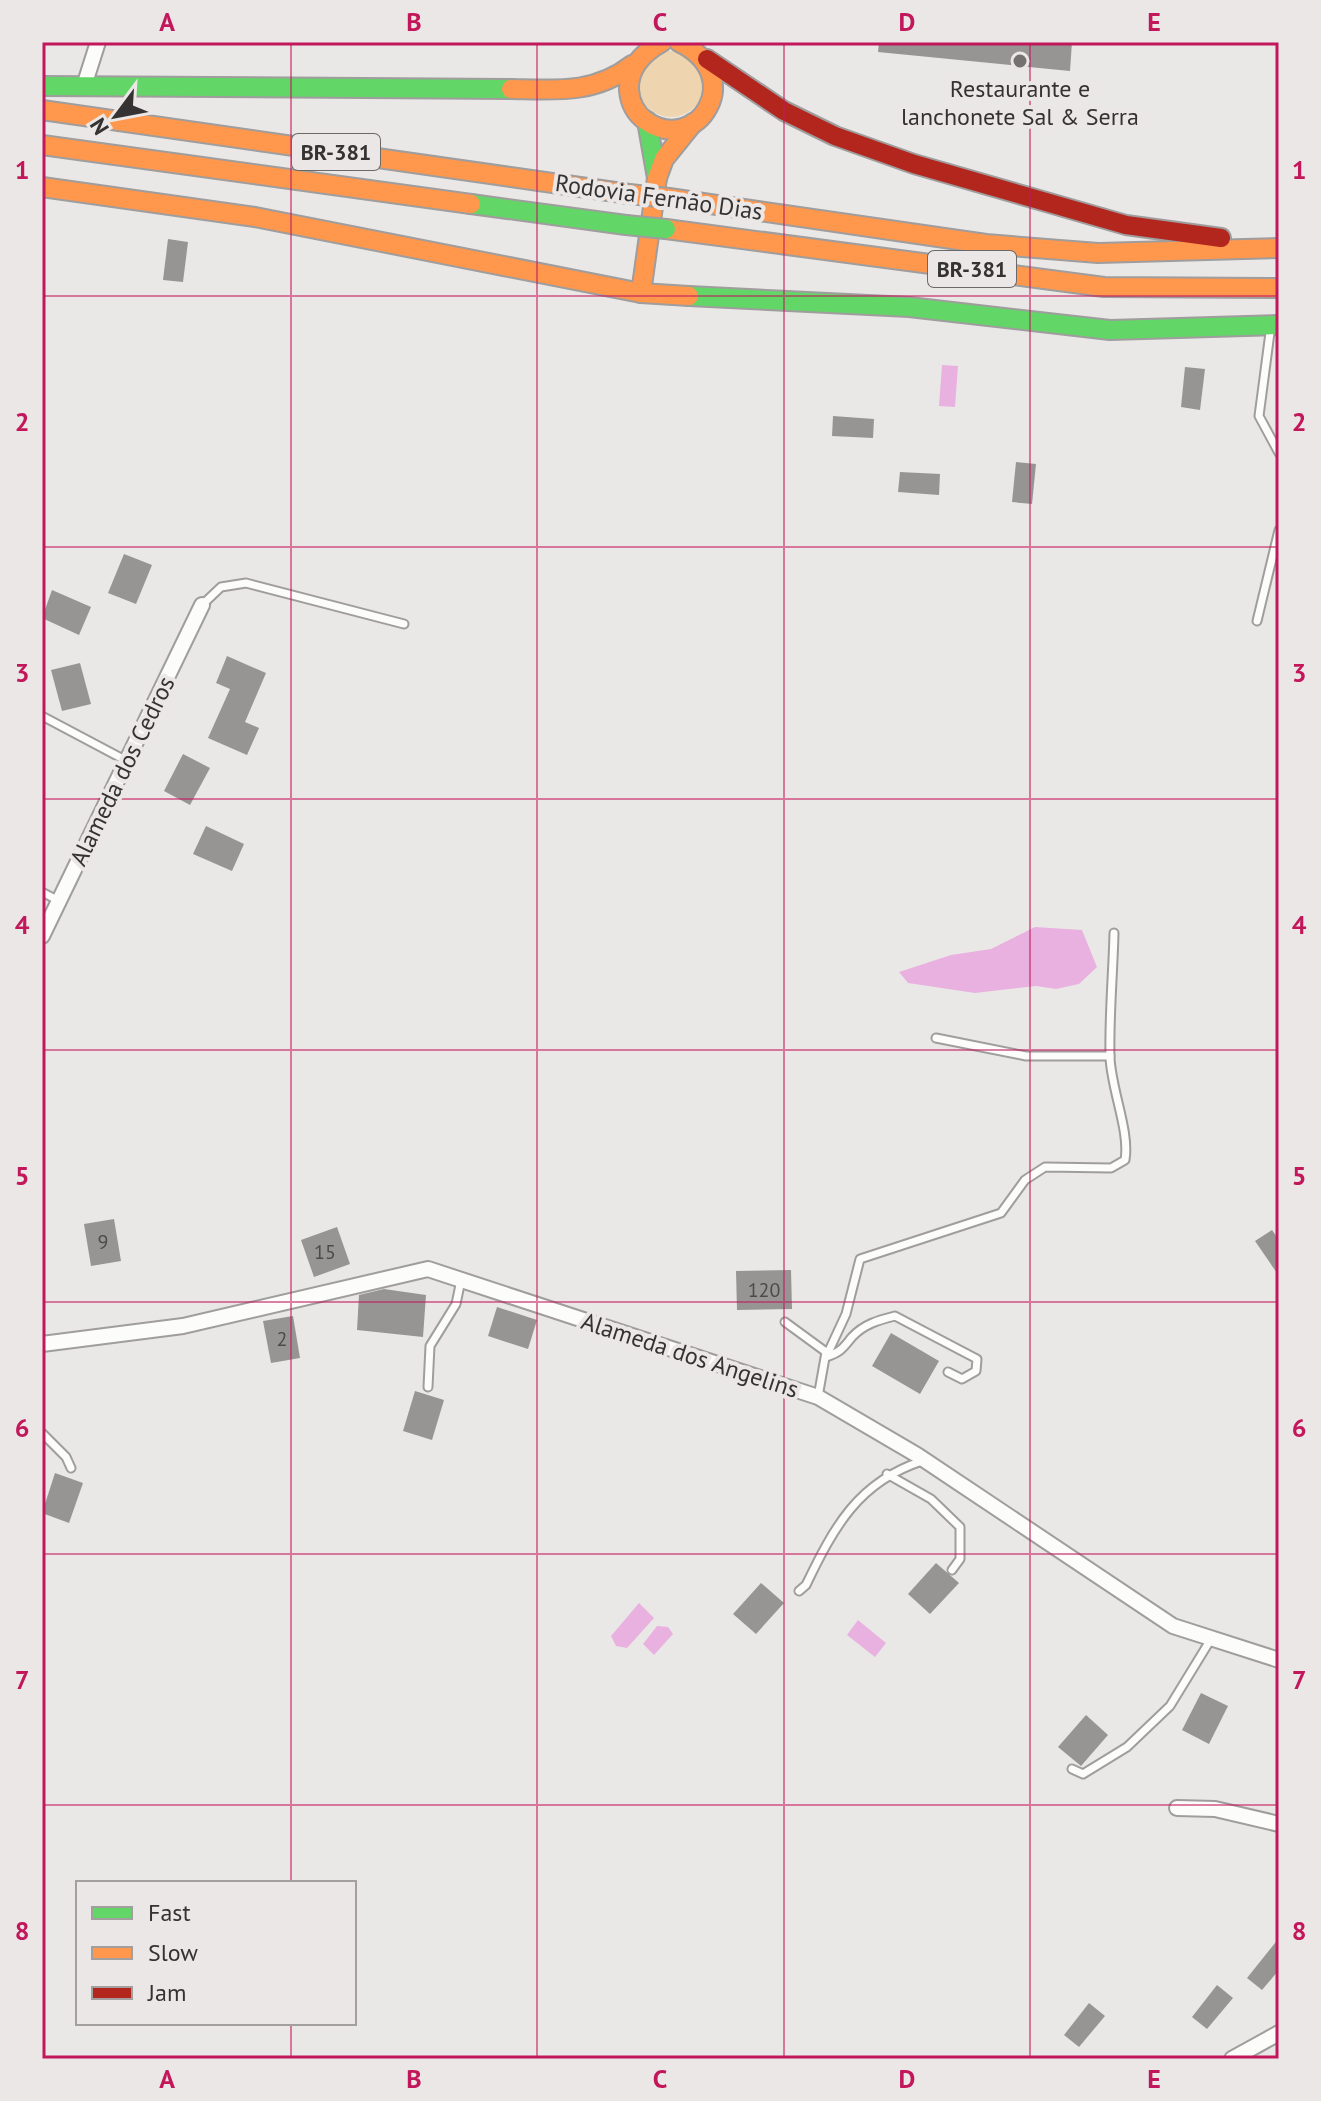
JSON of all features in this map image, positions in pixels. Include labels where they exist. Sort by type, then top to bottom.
[{"type":"main road","points":[[42,86],[582,90],[614,79],[654,43]]},
{"type":"main road","points":[[685,43],[784,111],[835,136],[914,164],[1126,225],[1279,247]]},
{"type":"main road","points":[[641,293],[657,178],[664,159],[693,123],[703,116],[714,95],[713,70],[707,59]]},
{"type":"main road","points":[[632,65],[628,89],[631,102],[647,121],[657,178]]},
{"type":"main road","name":"Rodovia Fernão Dias","points":[[42,110],[986,244],[1098,253],[1279,247]]},
{"type":"main road","points":[[647,121],[670,129],[693,123]]},
{"type":"main road","name":"Rodovia Fernão Dias","points":[[42,145],[1104,287],[1279,288]]},
{"type":"main road","name":"BR-381","points":[[42,187],[255,217],[641,293],[909,307],[1110,330],[1275,325]]},
{"type":"street","points":[[84,86],[98,42]]},
{"type":"street","name":"Alameda dos Cedros","points":[[42,936],[202,605]]},
{"type":"street","name":"Alameda dos Angelins","points":[[42,1344],[183,1326],[428,1269],[818,1397],[924,1460],[1173,1626],[1279,1660]]},
{"type":"street","points":[[1177,1808],[1215,1809],[1279,1824]]},
{"type":"street","points":[[1232,2059],[1279,2033]]},
{"type":"lane","points":[[1275,325],[1259,416],[1279,453]]},
{"type":"lane","points":[[1257,621],[1279,530]]},
{"type":"lane","points":[[202,605],[221,587],[246,583],[404,624]]},
{"type":"lane","points":[[42,716],[127,761]]},
{"type":"lane","points":[[42,892],[59,901]]},
{"type":"lane","points":[[818,1397],[826,1357],[846,1314],[860,1259],[1001,1213],[1025,1180],[1045,1167],[1111,1168],[1125,1160],[1127,1149],[1114,1093],[1110,1056],[1114,933]]},
{"type":"lane","points":[[936,1038],[1026,1056],[1110,1056]]},
{"type":"lane","points":[[428,1387],[430,1346],[456,1304],[461,1280]]},
{"type":"lane","points":[[826,1357],[842,1352],[854,1335],[874,1321],[895,1316],[977,1359],[976,1371],[962,1379],[948,1372]]},
{"type":"lane","points":[[785,1322],[826,1352],[826,1357]]},
{"type":"lane","points":[[42,1433],[66,1457],[71,1468]]},
{"type":"lane","points":[[799,1591],[806,1585],[853,1503],[887,1474],[924,1460]]},
{"type":"lane","points":[[887,1474],[931,1499],[960,1527],[960,1559],[952,1570]]},
{"type":"lane","points":[[1072,1769],[1083,1774],[1127,1747],[1170,1706],[1211,1638]]},
{"type":"shaded area","points":[[671,51],[684,53],[699,66],[704,84],[702,97],[689,112],[671,117],[658,115],[643,102],[638,84],[640,71],[653,56]]},
{"type":"shaded area","points":[[942,365],[958,366],[955,407],[939,406]]},
{"type":"shaded area","points":[[1035,927],[1082,930],[1097,967],[1079,984],[1056,989],[1036,986],[975,993],[908,983],[899,972],[951,955],[991,949]]},
{"type":"shaded area","points":[[639,1603],[654,1618],[627,1648],[616,1646],[611,1636]]},
{"type":"shaded area","points":[[858,1620],[886,1643],[875,1657],[847,1635]]},
{"type":"shaded area","points":[[657,1626],[668,1627],[673,1634],[654,1655],[643,1644]]},
{"type":"building","name":"Restaurante e lanchonete Sal & Serra","points":[[879,42],[1072,42],[1070,71],[878,52]]},
{"type":"building","points":[[168,239],[188,242],[183,282],[163,280]]},
{"type":"building","points":[[1185,367],[1205,369],[1200,410],[1181,407]]},
{"type":"building","points":[[833,416],[874,419],[873,438],[832,436]]},
{"type":"building","points":[[1016,462],[1036,464],[1032,504],[1012,502]]},
{"type":"building","points":[[900,472],[940,474],[939,495],[898,492]]},
{"type":"building","points":[[124,554],[152,565],[136,604],[108,593]]},
{"type":"building","points":[[52,590],[91,607],[79,635],[42,618]]},
{"type":"building","points":[[227,656],[266,673],[245,722],[259,728],[247,755],[208,738],[230,689],[216,683]]},
{"type":"building","points":[[80,663],[91,704],[62,711],[51,670]]},
{"type":"building","points":[[183,754],[210,768],[190,805],[164,791]]},
{"type":"building","points":[[206,826],[244,844],[232,871],[193,854]]},
{"type":"building","points":[[114,1219],[121,1261],[91,1266],[84,1224]]},
{"type":"building","points":[[337,1227],[350,1264],[314,1277],[301,1240]]},
{"type":"building","points":[[1272,1230],[1279,1240],[1279,1276],[1255,1241]]},
{"type":"building","points":[[791,1270],[792,1309],[737,1310],[736,1271]]},
{"type":"building","points":[[384,1289],[426,1295],[423,1337],[357,1330],[359,1295]]},
{"type":"building","points":[[497,1307],[537,1320],[528,1349],[488,1336]]},
{"type":"building","points":[[293,1316],[300,1358],[271,1363],[263,1321]]},
{"type":"building","points":[[891,1333],[939,1361],[920,1394],[872,1366]]},
{"type":"building","points":[[415,1391],[444,1400],[432,1440],[403,1431]]},
{"type":"building","points":[[55,1473],[83,1483],[69,1523],[42,1513]]},
{"type":"building","points":[[936,1563],[959,1583],[930,1614],[908,1594]]},
{"type":"building","points":[[761,1583],[784,1603],[756,1634],[733,1614]]},
{"type":"building","points":[[1201,1693],[1228,1706],[1209,1744],[1182,1730]]},
{"type":"building","points":[[1086,1715],[1108,1735],[1081,1766],[1058,1747]]},
{"type":"building","points":[[1279,1938],[1279,1970],[1262,1990],[1247,1978]]},
{"type":"building","points":[[1217,1985],[1233,1998],[1207,2029],[1192,2017]]},
{"type":"building","points":[[1089,2003],[1105,2016],[1079,2047],[1064,2035]]},
{"type":"traffic: fast","points":[[42,86],[511,89]]},
{"type":"traffic: fast","points":[[647,121],[657,178]]},
{"type":"traffic: fast","points":[[471,204],[626,225]]},
{"type":"traffic: fast","points":[[626,225],[666,229]]},
{"type":"traffic: fast","points":[[689,296],[909,307],[1110,330],[1279,325]]},
{"type":"traffic: slow","points":[[662,42],[638,61],[631,74],[629,90],[632,104],[639,115],[665,129],[683,128],[697,120],[708,107],[713,91],[711,74],[700,57],[679,42]]},
{"type":"traffic: slow","points":[[511,89],[589,86],[632,65]]},
{"type":"traffic: slow","points":[[42,110],[629,194]]},
{"type":"traffic: slow","points":[[641,293],[657,178],[664,159],[693,123]]},
{"type":"traffic: slow","points":[[42,145],[471,204]]},
{"type":"traffic: slow","points":[[42,187],[255,217],[641,293],[689,296]]},
{"type":"traffic: slow","points":[[629,194],[669,198]]},
{"type":"traffic: slow","points":[[669,198],[986,244],[1098,253],[1279,248]]},
{"type":"traffic: slow","points":[[666,229],[1104,287],[1279,288]]},
{"type":"traffic: jam","points":[[707,59],[784,111],[835,136],[914,164],[1126,225],[1221,238]]},
{"type":"place","name":"Restaurante e lanchonete Sal & Serra","points":[[1020,61]]}]
